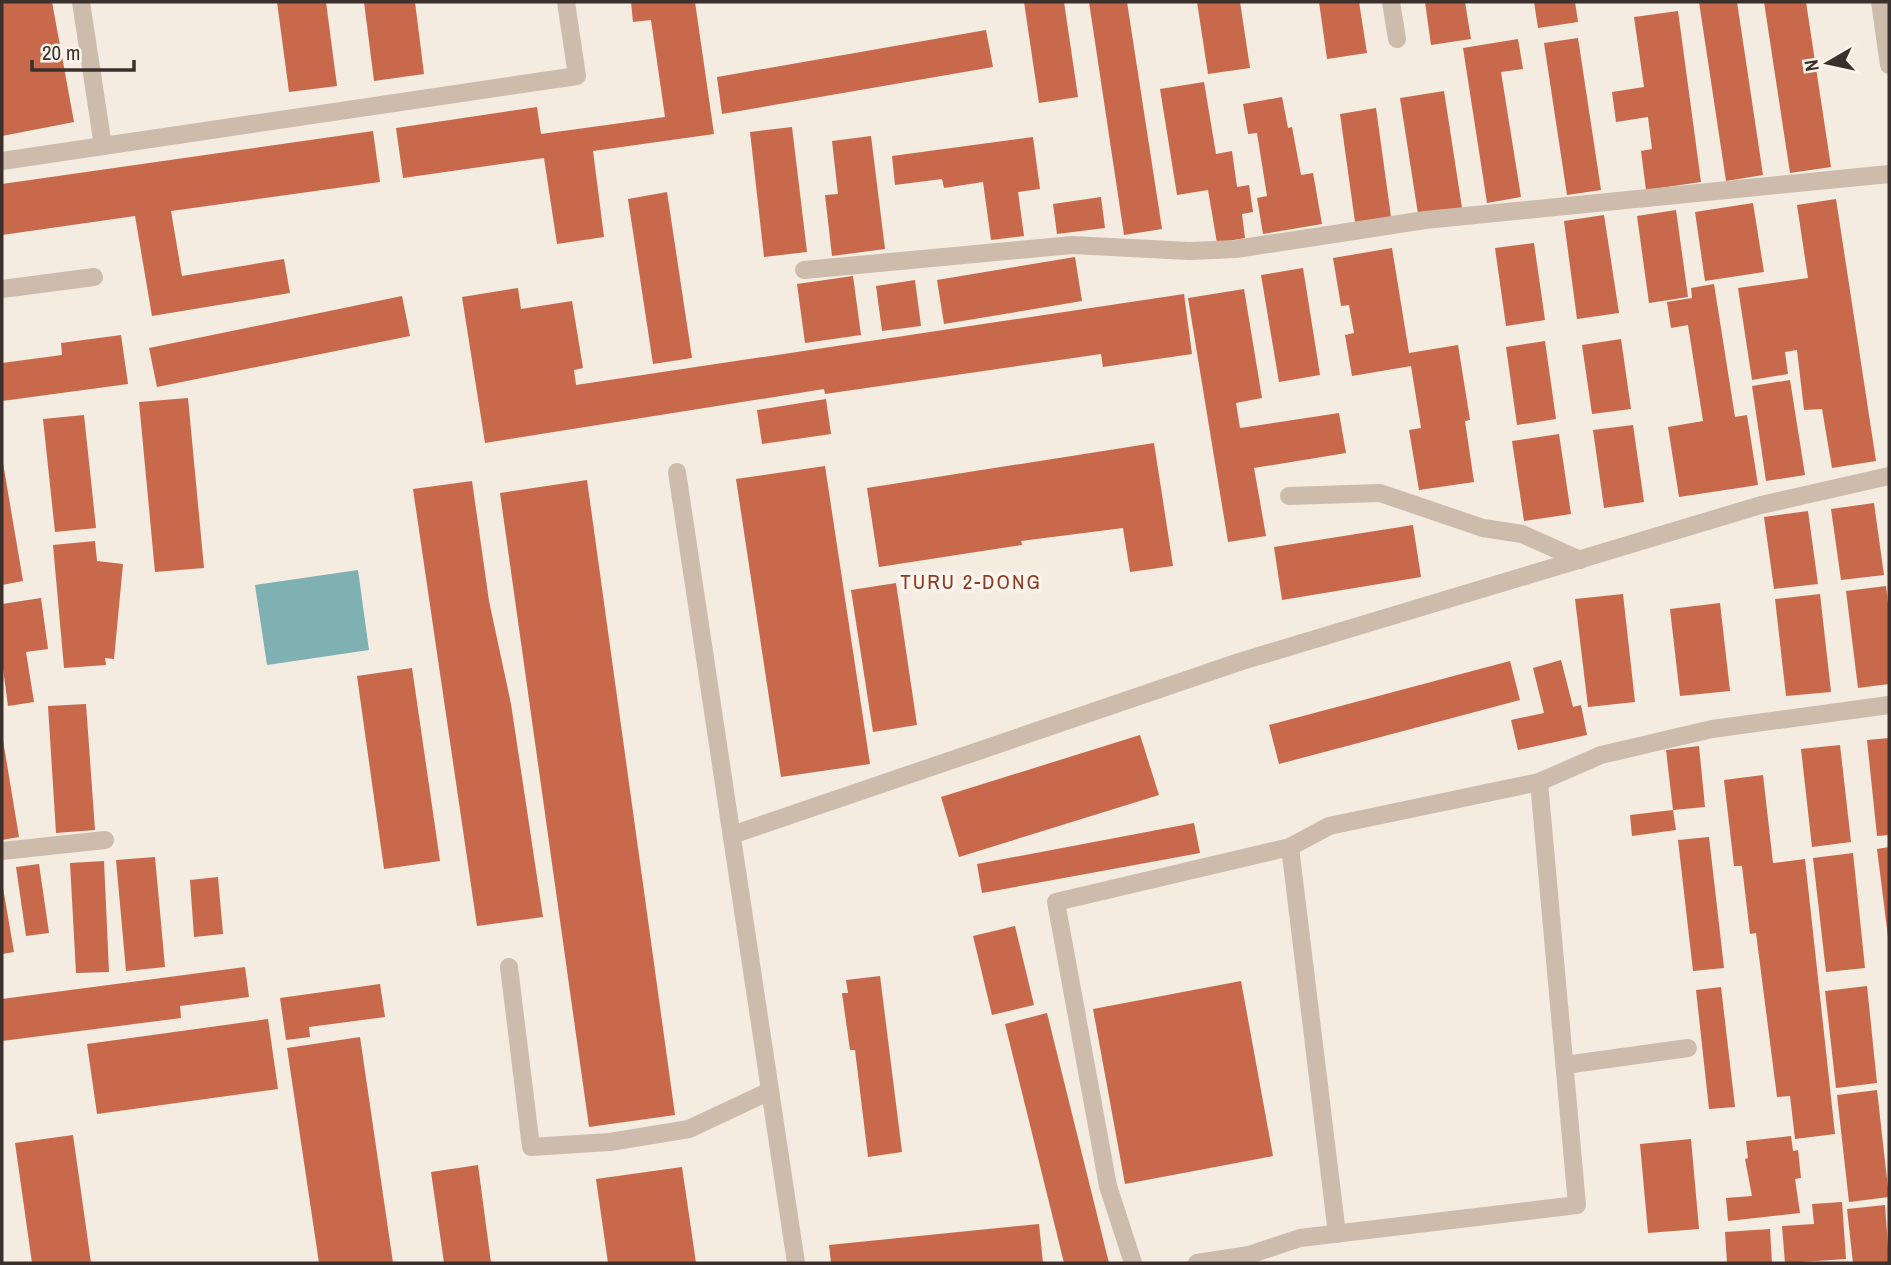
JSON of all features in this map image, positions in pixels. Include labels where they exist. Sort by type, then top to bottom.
[{"type":"street","points":[[81,2],[103,146]]},
{"type":"street","points":[[2,161],[577,76],[566,2]]},
{"type":"street","points":[[1391,2],[1397,39]]},
{"type":"street","points":[[1880,2],[1889,65]]},
{"type":"street","points":[[804,270],[1072,245],[1189,251],[1236,250],[1426,220],[1889,174]]},
{"type":"street","points":[[2,289],[94,277]]},
{"type":"street","points":[[677,472],[796,1263]]},
{"type":"street","points":[[732,835],[1242,661],[1762,505],[1889,476]]},
{"type":"street","points":[[1289,496],[1380,493],[1483,528],[1522,534],[1580,560]]},
{"type":"street","points":[[1133,1263],[1108,1186],[1056,902],[1290,847],[1329,826],[1539,782],[1601,755],[1712,729],[1889,705]]},
{"type":"street","points":[[1197,1263],[1250,1259],[1300,1238],[1577,1205],[1539,782]]},
{"type":"street","points":[[2,851],[105,840]]},
{"type":"street","points":[[1290,847],[1337,1234]]},
{"type":"street","points":[[509,967],[531,1147],[610,1142],[690,1129],[770,1091]]},
{"type":"street","points":[[1565,1065],[1688,1048]]},
{"type":"water","points":[[358,570],[369,650],[267,665],[255,585]]},
{"type":"building","points":[[2,2],[52,2],[74,122],[2,136]]},
{"type":"building","points":[[277,2],[326,2],[337,86],[289,92]]},
{"type":"building","points":[[364,2],[415,2],[424,74],[374,81]]},
{"type":"building","points":[[631,2],[695,2],[714,134],[593,151],[604,237],[557,244],[544,158],[403,178],[396,128],[537,107],[541,134],[665,117],[651,20],[633,22]]},
{"type":"building","points":[[1024,2],[1064,2],[1078,97],[1039,103]]},
{"type":"building","points":[[1089,2],[1127,2],[1162,229],[1124,235]]},
{"type":"building","points":[[1197,2],[1240,2],[1250,68],[1208,74]]},
{"type":"building","points":[[1319,2],[1359,2],[1367,53],[1327,59]]},
{"type":"building","points":[[1425,2],[1465,2],[1471,39],[1431,45]]},
{"type":"building","points":[[1534,2],[1575,2],[1578,22],[1538,28]]},
{"type":"building","points":[[1699,2],[1737,2],[1763,175],[1726,181]]},
{"type":"building","points":[[1764,2],[1806,2],[1831,167],[1790,173]]},
{"type":"building","points":[[1678,11],[1701,182],[1646,190],[1641,151],[1652,149],[1648,117],[1616,122],[1612,92],[1644,87],[1634,17]]},
{"type":"building","points":[[986,30],[993,67],[722,114],[717,77]]},
{"type":"building","points":[[1578,38],[1601,190],[1567,195],[1544,43]]},
{"type":"building","points":[[1518,39],[1523,69],[1501,72],[1521,197],[1487,203],[1463,48]]},
{"type":"building","points":[[1204,82],[1216,154],[1232,151],[1237,187],[1249,185],[1253,212],[1242,214],[1245,238],[1217,243],[1208,190],[1177,195],[1160,89]]},
{"type":"building","points":[[1444,91],[1462,208],[1418,214],[1400,98]]},
{"type":"building","points":[[1282,97],[1288,128],[1292,127],[1301,175],[1313,173],[1322,224],[1263,234],[1257,198],[1267,196],[1257,133],[1248,134],[1243,104]]},
{"type":"building","points":[[1376,108],[1391,217],[1355,222],[1340,114]]},
{"type":"building","points":[[792,127],[807,252],[764,257],[750,132]]},
{"type":"building","points":[[373,131],[380,182],[171,211],[182,276],[284,259],[290,293],[152,316],[135,216],[2,235],[2,184]]},
{"type":"building","points":[[871,136],[885,249],[832,256],[825,195],[838,194],[832,141]]},
{"type":"building","points":[[1033,137],[1040,189],[1018,192],[1024,236],[991,240],[983,182],[944,188],[942,179],[895,185],[892,156]]},
{"type":"building","points":[[667,192],[692,358],[653,364],[628,199]]},
{"type":"building","points":[[1101,197],[1105,228],[1057,234],[1053,204]]},
{"type":"building","points":[[1836,199],[1876,461],[1832,468],[1822,409],[1804,410],[1797,350],[1785,352],[1788,374],[1752,380],[1738,288],[1808,278],[1797,205]]},
{"type":"building","points":[[1753,203],[1764,272],[1705,281],[1695,212]]},
{"type":"building","points":[[1676,210],[1688,297],[1649,303],[1637,216]]},
{"type":"building","points":[[1604,215],[1619,313],[1577,319],[1564,221]]},
{"type":"building","points":[[1534,243],[1545,320],[1506,326],[1495,248]]},
{"type":"building","points":[[1392,248],[1409,353],[1458,345],[1470,420],[1465,421],[1474,482],[1419,490],[1409,430],[1421,428],[1411,366],[1352,376],[1345,335],[1354,333],[1349,305],[1341,306],[1333,258]]},
{"type":"building","points":[[1075,257],[1082,301],[944,324],[937,280]]},
{"type":"building","points":[[1303,268],[1320,375],[1279,382],[1261,275]]},
{"type":"building","points":[[853,276],[861,335],[805,343],[797,284]]},
{"type":"building","points":[[915,280],[921,326],[882,331],[876,286]]},
{"type":"building","points":[[1714,284],[1735,417],[1747,415],[1758,485],[1679,497],[1668,427],[1703,421],[1688,325],[1671,328],[1667,302],[1692,298],[1691,288]]},
{"type":"building","points":[[518,288],[521,309],[572,301],[583,368],[574,370],[576,385],[1184,294],[1192,354],[1103,367],[1101,354],[825,394],[824,389],[485,443],[462,297]]},
{"type":"building","points":[[1244,289],[1262,398],[1236,403],[1240,428],[1339,413],[1346,453],[1254,468],[1266,536],[1228,542],[1188,298]]},
{"type":"building","points":[[402,296],[410,336],[157,387],[149,348]]},
{"type":"building","points":[[121,335],[128,384],[2,401],[2,363],[62,355],[61,343]]},
{"type":"building","points":[[1621,339],[1631,409],[1592,414],[1582,345]]},
{"type":"building","points":[[1545,341],[1556,419],[1517,425],[1506,347]]},
{"type":"building","points":[[1790,380],[1805,475],[1766,481],[1752,386]]},
{"type":"building","points":[[188,398],[204,568],[155,572],[139,402]]},
{"type":"building","points":[[826,399],[831,434],[762,444],[757,410]]},
{"type":"building","points":[[84,415],[96,528],[55,532],[43,419]]},
{"type":"building","points":[[1633,425],[1644,502],[1604,508],[1593,430]]},
{"type":"building","points":[[1559,434],[1571,514],[1524,521],[1512,441]]},
{"type":"building","points":[[1154,443],[1173,566],[1130,572],[1123,528],[1021,541],[1022,545],[879,567],[867,488]]},
{"type":"building","points":[[2,457],[23,581],[2,585]]},
{"type":"building","points":[[825,466],[870,764],[781,777],[736,479]]},
{"type":"building","points":[[587,480],[675,1115],[589,1127],[500,493]]},
{"type":"building","points":[[472,481],[489,601],[511,704],[543,917],[477,926],[413,489]]},
{"type":"building","points":[[1874,503],[1884,575],[1841,580],[1831,509]]},
{"type":"building","points":[[1808,511],[1818,584],[1774,589],[1764,517]]},
{"type":"building","points":[[1413,525],[1421,577],[1282,600],[1274,547]]},
{"type":"building","points":[[95,541],[97,561],[123,564],[114,659],[105,658],[106,665],[64,668],[53,545]]},
{"type":"building","points":[[896,583],[917,725],[873,732],[851,590]]},
{"type":"building","points":[[1886,586],[1889,613],[1889,684],[1858,688],[1846,591]]},
{"type":"building","points":[[1623,594],[1635,702],[1588,707],[1575,599]]},
{"type":"building","points":[[1820,594],[1831,692],[1786,696],[1775,599]]},
{"type":"building","points":[[41,598],[48,649],[26,652],[34,702],[8,706],[2,661],[2,604]]},
{"type":"building","points":[[1720,603],[1730,691],[1680,696],[1670,609]]},
{"type":"building","points":[[1561,660],[1573,707],[1581,705],[1587,735],[1518,750],[1511,720],[1544,713],[1533,668]]},
{"type":"building","points":[[1510,661],[1520,700],[1279,764],[1269,725]]},
{"type":"building","points":[[412,668],[440,861],[384,869],[357,676]]},
{"type":"building","points":[[86,704],[95,830],[56,833],[48,706]]},
{"type":"building","points":[[1140,735],[1159,795],[959,857],[941,797]]},
{"type":"building","points":[[1889,738],[1889,835],[1877,836],[1867,740]]},
{"type":"building","points":[[2,741],[19,837],[2,840]]},
{"type":"building","points":[[1840,745],[1851,842],[1812,847],[1801,749]]},
{"type":"building","points":[[1699,746],[1705,807],[1673,810],[1666,750]]},
{"type":"building","points":[[1763,775],[1773,863],[1805,859],[1835,1134],[1795,1139],[1790,1096],[1777,1097],[1756,933],[1750,934],[1742,866],[1734,866],[1724,780]]},
{"type":"building","points":[[1673,810],[1676,830],[1632,836],[1630,815]]},
{"type":"building","points":[[1194,823],[1200,853],[982,893],[977,864]]},
{"type":"building","points":[[1709,837],[1724,968],[1693,971],[1678,840]]},
{"type":"building","points":[[1889,847],[1889,937],[1888,937],[1877,849]]},
{"type":"building","points":[[1853,853],[1865,968],[1826,972],[1813,858]]},
{"type":"building","points":[[155,857],[165,967],[126,971],[116,860]]},
{"type":"building","points":[[104,861],[109,972],[76,973],[70,863]]},
{"type":"building","points":[[39,864],[49,933],[26,936],[16,867]]},
{"type":"building","points":[[218,877],[223,934],[194,937],[190,880]]},
{"type":"building","points":[[2,882],[14,952],[2,954]]},
{"type":"building","points":[[1015,926],[1034,1005],[992,1015],[973,936]]},
{"type":"building","points":[[245,967],[249,997],[180,1006],[181,1018],[2,1041],[2,999]]},
{"type":"building","points":[[880,976],[902,1152],[868,1157],[855,1050],[850,1050],[842,993],[848,993],[846,980]]},
{"type":"building","points":[[1241,981],[1273,1156],[1125,1184],[1093,1009]]},
{"type":"building","points":[[380,984],[385,1017],[309,1027],[310,1037],[286,1040],[280,998]]},
{"type":"building","points":[[1867,986],[1877,1083],[1836,1088],[1825,991]]},
{"type":"building","points":[[1721,987],[1735,1107],[1709,1109],[1696,990]]},
{"type":"building","points":[[1047,1013],[1109,1263],[1064,1263],[1005,1024]]},
{"type":"building","points":[[268,1019],[278,1089],[97,1114],[87,1044]]},
{"type":"building","points":[[360,1037],[393,1263],[319,1263],[287,1048]]},
{"type":"building","points":[[1877,1090],[1889,1197],[1849,1202],[1837,1095]]},
{"type":"building","points":[[73,1135],[91,1263],[32,1263],[15,1143]]},
{"type":"building","points":[[1791,1136],[1793,1151],[1798,1150],[1801,1178],[1795,1179],[1800,1213],[1728,1221],[1726,1198],[1752,1196],[1745,1159],[1748,1158],[1746,1141]]},
{"type":"building","points":[[1691,1139],[1699,1229],[1648,1233],[1640,1144]]},
{"type":"building","points":[[478,1165],[491,1263],[444,1263],[431,1172]]},
{"type":"building","points":[[682,1167],[696,1263],[608,1263],[596,1179]]},
{"type":"building","points":[[1842,1202],[1846,1259],[1785,1263],[1782,1226],[1814,1224],[1812,1204]]},
{"type":"building","points":[[1885,1205],[1889,1263],[1853,1263],[1847,1209]]},
{"type":"building","points":[[1039,1224],[1043,1263],[831,1263],[829,1245]]},
{"type":"building","points":[[1770,1229],[1772,1263],[1727,1263],[1725,1232]]},
{"type":"district","name":"TURU 2-DONG","points":[[971,581]]}]
